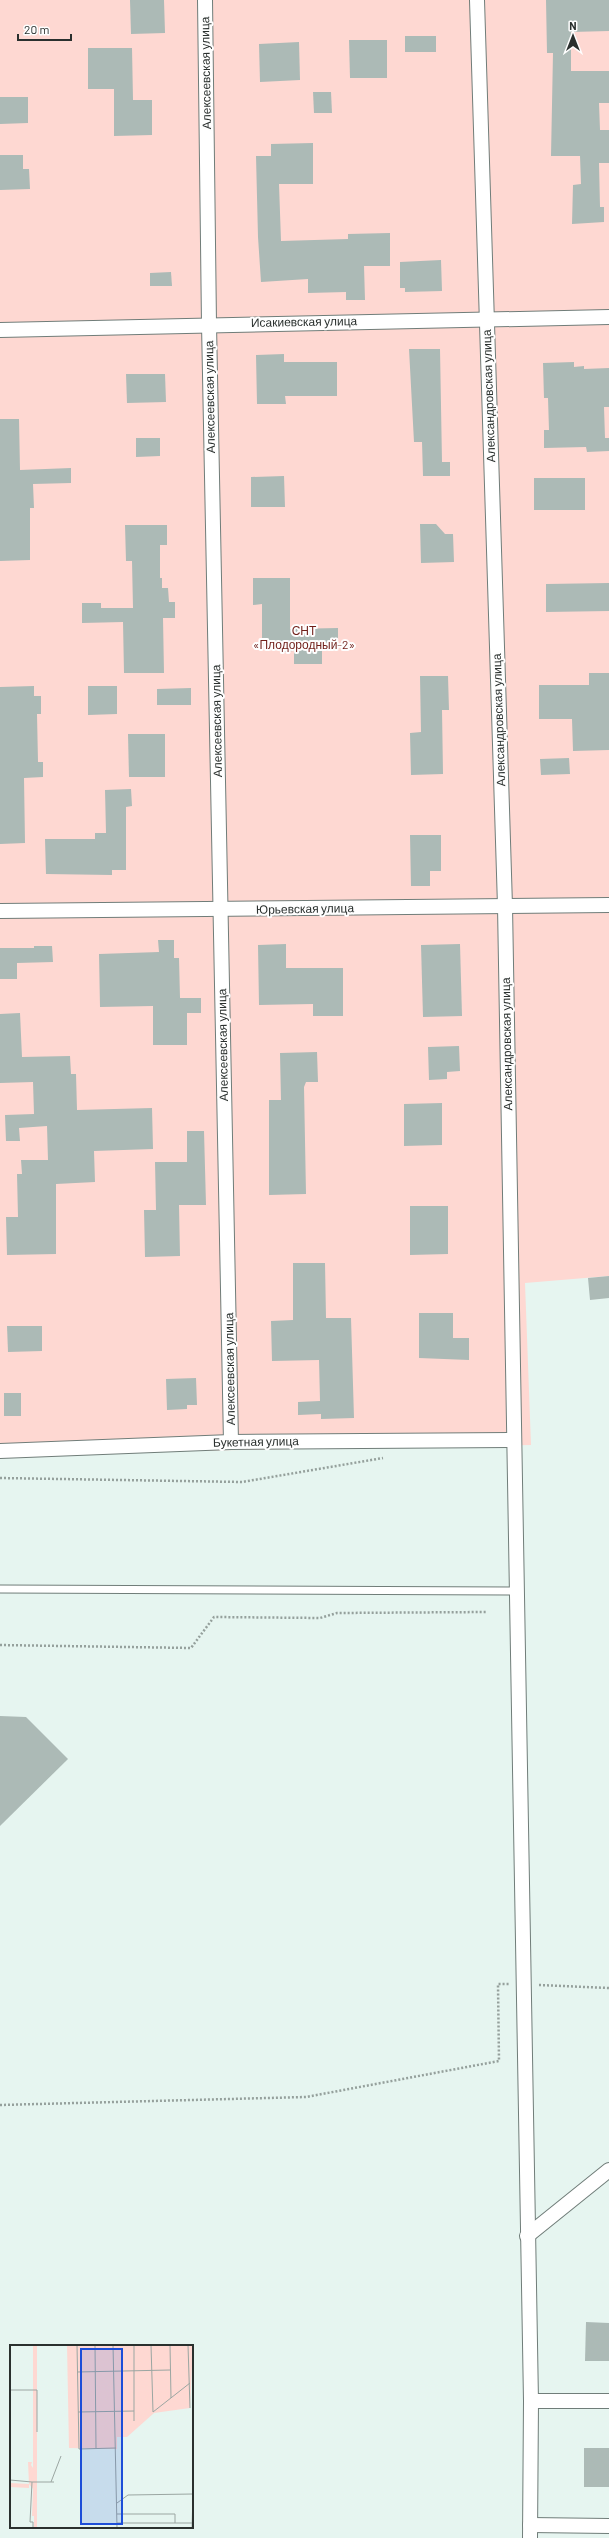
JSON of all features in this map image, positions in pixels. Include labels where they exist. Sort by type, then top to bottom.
[{"type":"street","name":"Алексеевская улица","points":[[205,0],[209,324],[231,1442]]},
{"type":"street","name":"Александровская улица","points":[[477,0],[505,906],[513,1440],[531,2401],[530,2532]]},
{"type":"street","name":"Исакиевская улица","points":[[0,330],[209,324],[609,317]]},
{"type":"street","name":"Юрьевская улица","points":[[0,911],[609,905]]},
{"type":"street","name":"Букетная улица","points":[[0,1451],[231,1442],[513,1440]]},
{"type":"street","points":[[527,2236],[609,2170]]},
{"type":"street","points":[[531,2401],[609,2401]]},
{"type":"street","points":[[530,2532],[609,2526]]},
{"type":"lane","points":[[0,1589],[516,1591]]},
{"type":"path","points":[[0,1478],[242,1482],[389,1458]]},
{"type":"path","points":[[0,1645],[191,1648],[214,1617],[320,1618],[337,1613],[487,1612]]},
{"type":"path","points":[[0,2105],[306,2098],[499,2061],[498,1984],[609,1988]]},
{"type":"green space","name":"СНТ «Плодородный-2»","points":[[0,0],[609,0],[609,1276],[525,1283],[531,1445],[0,1454]]},
{"type":"building","points":[[130,0],[164,0],[165,33],[131,34]]},
{"type":"building","points":[[546,0],[609,0],[609,31],[571,32],[571,71],[609,71],[609,103],[599,103],[600,130],[609,130],[609,163],[599,163],[600,207],[604,207],[604,222],[572,224],[573,185],[581,184],[580,156],[551,156],[553,53],[547,53]]},
{"type":"building","points":[[405,36],[436,36],[436,52],[405,52]]},
{"type":"building","points":[[349,40],[387,40],[387,78],[350,78]]},
{"type":"building","points":[[299,42],[300,80],[260,82],[259,44]]},
{"type":"building","points":[[88,48],[132,48],[133,100],[152,100],[152,135],[114,136],[114,89],[88,89]]},
{"type":"building","points":[[313,92],[331,92],[332,113],[314,113]]},
{"type":"building","points":[[0,97],[28,97],[28,123],[0,124]]},
{"type":"building","points":[[313,143],[313,184],[279,184],[281,241],[348,239],[348,234],[390,233],[390,266],[364,266],[365,300],[346,300],[346,292],[308,293],[308,279],[261,282],[258,237],[256,156],[271,156],[271,144]]},
{"type":"building","points":[[0,155],[23,155],[23,169],[29,169],[30,189],[0,190]]},
{"type":"building","points":[[441,260],[442,291],[405,292],[405,288],[400,288],[400,262]]},
{"type":"building","points":[[171,272],[172,286],[150,286],[150,273]]},
{"type":"building","points":[[409,349],[440,349],[442,462],[450,462],[450,476],[423,476],[422,442],[414,442]]},
{"type":"building","points":[[284,354],[284,362],[337,362],[337,396],[285,396],[286,404],[257,404],[256,355]]},
{"type":"building","points":[[574,362],[574,367],[584,366],[584,369],[609,368],[609,407],[604,407],[605,438],[609,438],[609,451],[587,452],[586,447],[544,448],[544,430],[549,430],[548,398],[544,398],[543,363]]},
{"type":"building","points":[[126,374],[165,374],[166,402],[127,403]]},
{"type":"building","points":[[0,419],[19,419],[20,470],[71,468],[71,483],[33,484],[34,508],[30,508],[30,560],[0,561]]},
{"type":"building","points":[[136,438],[160,438],[160,456],[136,457]]},
{"type":"building","points":[[284,476],[285,507],[251,507],[251,477]]},
{"type":"building","points":[[534,478],[585,478],[585,510],[534,510]]},
{"type":"building","points":[[420,524],[436,524],[445,534],[453,534],[454,562],[421,563]]},
{"type":"building","points":[[125,525],[167,525],[167,545],[160,545],[160,578],[162,578],[162,588],[168,588],[169,602],[175,602],[175,618],[163,618],[164,673],[124,673],[123,622],[82,623],[82,603],[101,603],[101,608],[133,608],[132,561],[126,561]]},
{"type":"building","points":[[253,578],[290,578],[290,629],[338,628],[338,644],[322,644],[322,664],[294,664],[294,651],[281,652],[281,644],[262,644],[262,604],[253,605]]},
{"type":"building","points":[[609,583],[609,611],[546,612],[546,584]]},
{"type":"building","points":[[589,673],[609,673],[609,750],[573,751],[572,719],[539,719],[539,685],[589,685]]},
{"type":"building","points":[[420,676],[448,676],[449,710],[442,710],[443,774],[411,775],[410,733],[421,732]]},
{"type":"building","points":[[34,686],[34,696],[41,696],[41,714],[37,714],[38,762],[43,762],[43,777],[24,778],[25,843],[0,844],[0,687]]},
{"type":"building","points":[[88,686],[117,686],[117,714],[88,715]]},
{"type":"building","points":[[191,688],[191,705],[157,705],[157,689]]},
{"type":"building","points":[[128,734],[165,734],[165,777],[129,777]]},
{"type":"building","points":[[569,758],[570,774],[541,775],[540,759]]},
{"type":"building","points":[[131,789],[132,806],[126,807],[126,870],[112,870],[112,875],[46,874],[45,839],[95,839],[95,833],[106,833],[105,790]]},
{"type":"building","points":[[410,835],[441,835],[441,871],[430,871],[430,886],[411,886]]},
{"type":"building","points":[[158,940],[174,940],[174,958],[179,958],[180,998],[201,998],[201,1013],[187,1013],[187,1045],[153,1045],[153,1006],[100,1007],[99,954],[159,952]]},
{"type":"building","points":[[286,944],[286,968],[343,968],[343,1016],[313,1016],[313,1004],[259,1005],[258,945]]},
{"type":"building","points":[[460,944],[462,1016],[423,1017],[421,945]]},
{"type":"building","points":[[34,946],[52,946],[53,962],[17,963],[17,979],[0,979],[0,948],[34,948]]},
{"type":"building","points":[[20,1013],[22,1057],[70,1056],[71,1074],[76,1074],[77,1110],[152,1108],[153,1149],[94,1151],[95,1182],[56,1184],[56,1254],[7,1255],[6,1217],[18,1217],[17,1174],[22,1174],[21,1160],[48,1160],[47,1126],[19,1128],[20,1141],[6,1141],[5,1115],[34,1114],[33,1082],[0,1083],[0,1014]]},
{"type":"building","points":[[459,1046],[460,1071],[447,1072],[447,1079],[429,1080],[428,1047]]},
{"type":"building","points":[[317,1052],[318,1082],[306,1082],[304,1087],[306,1194],[269,1195],[269,1100],[281,1100],[280,1053]]},
{"type":"building","points":[[442,1103],[442,1145],[404,1146],[404,1104]]},
{"type":"building","points":[[187,1131],[204,1131],[206,1205],[179,1205],[180,1256],[145,1257],[144,1210],[156,1210],[155,1162],[187,1162]]},
{"type":"building","points":[[410,1206],[448,1206],[448,1254],[410,1255]]},
{"type":"building","points":[[293,1263],[325,1263],[326,1318],[351,1318],[354,1418],[321,1419],[321,1414],[298,1415],[298,1402],[320,1401],[319,1360],[272,1361],[271,1321],[293,1320]]},
{"type":"building","points":[[609,1276],[609,1298],[590,1300],[588,1278]]},
{"type":"building","points":[[419,1313],[453,1313],[453,1338],[469,1338],[469,1360],[419,1358]]},
{"type":"building","points":[[7,1326],[42,1326],[42,1351],[8,1352]]},
{"type":"building","points":[[196,1378],[197,1405],[187,1405],[187,1409],[167,1410],[166,1379]]},
{"type":"building","points":[[4,1393],[21,1393],[21,1416],[4,1416]]},
{"type":"building","points":[[0,1716],[26,1717],[68,1759],[0,1826]]},
{"type":"building","points":[[586,2322],[609,2323],[609,2361],[585,2361]]},
{"type":"building","points":[[584,2448],[609,2448],[609,2487],[584,2487]]}]
